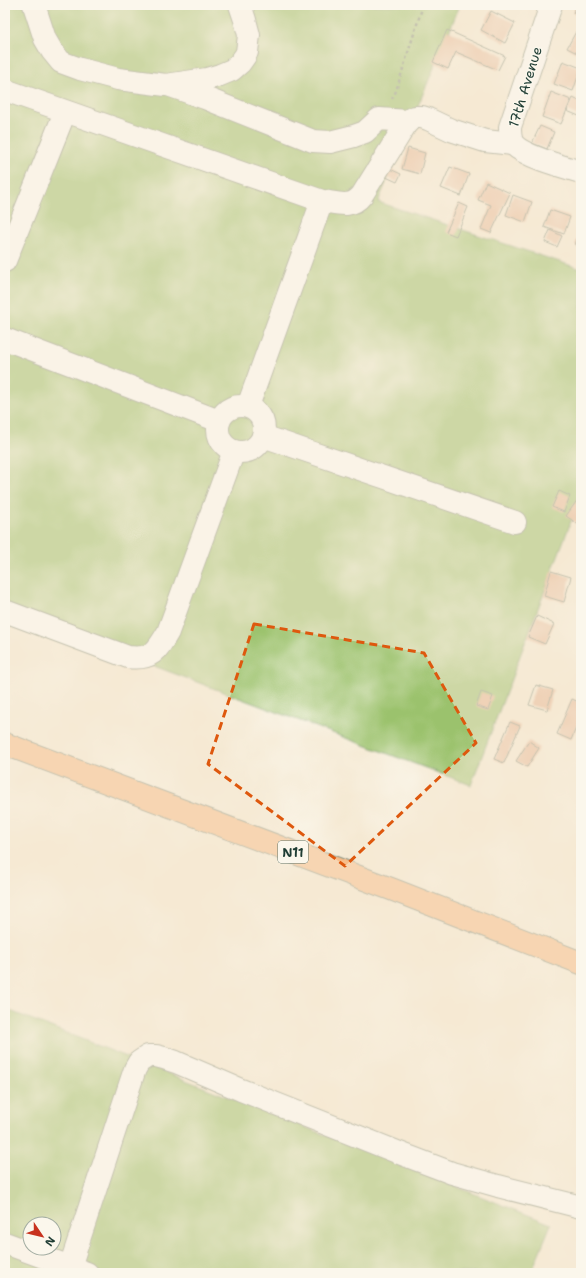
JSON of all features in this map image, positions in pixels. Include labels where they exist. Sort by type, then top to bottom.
[{"type":"highway","name":"N11","points":[[5,744],[391,889],[581,963]]},
{"type":"street","points":[[34,5],[45,39],[52,52],[61,62],[80,69],[118,79],[166,85],[205,98],[313,141],[330,142],[354,136],[365,132],[379,119],[408,121]]},
{"type":"street","points":[[166,85],[220,75],[232,70],[240,63],[247,52],[249,36],[240,5]]},
{"type":"street","name":"17th Avenue","points":[[551,5],[510,127],[510,134],[513,144],[522,150],[534,156],[581,172]]},
{"type":"street","points":[[5,90],[322,201],[348,204],[357,202],[408,121],[415,117],[428,119],[451,130],[485,141],[513,144]]},
{"type":"street","points":[[5,260],[65,112]]},
{"type":"street","points":[[248,406],[322,201]]},
{"type":"street","points":[[5,339],[219,422]]},
{"type":"street","points":[[239,405],[248,406],[256,411],[262,418],[264,427],[263,436],[259,444],[252,449],[243,452],[234,451],[226,447],[220,439],[218,431],[219,422],[223,414],[230,408],[239,405]]},
{"type":"street","points":[[263,436],[515,522]]},
{"type":"street","points":[[5,611],[128,657],[145,658],[150,655],[161,644],[168,632],[234,451]]},
{"type":"street","points":[[5,1243],[75,1271],[135,1069],[141,1060],[152,1056],[176,1062],[452,1173],[581,1207]]},
{"type":"path","points":[[379,119],[396,91],[423,5]]},
{"type":"highlighted area","points":[[254,624],[424,653],[476,743],[345,866],[208,764]]},
{"type":"green space","points":[[5,5],[460,5],[378,202],[581,269],[581,495],[471,785],[5,610]]},
{"type":"green space","points":[[5,1009],[551,1224],[531,1273],[5,1273]]},
{"type":"building","points":[[576,5],[581,5],[581,16],[573,13]]},
{"type":"building","points":[[491,11],[515,23],[505,43],[481,30]]},
{"type":"building","points":[[578,28],[581,29],[581,55],[567,48]]},
{"type":"building","points":[[447,30],[505,56],[498,70],[456,52],[448,69],[433,62]]},
{"type":"building","points":[[563,61],[581,68],[573,91],[554,84]]},
{"type":"building","points":[[551,92],[571,100],[561,124],[542,117]]},
{"type":"building","points":[[573,98],[581,102],[581,113],[579,116],[567,111]]},
{"type":"building","points":[[540,126],[554,132],[547,149],[532,143]]},
{"type":"building","points":[[408,148],[425,153],[420,174],[402,169]]},
{"type":"building","points":[[450,167],[469,174],[461,196],[441,188]]},
{"type":"building","points":[[390,169],[401,174],[397,182],[386,177]]},
{"type":"building","points":[[486,182],[510,193],[491,233],[481,229],[491,205],[478,200]]},
{"type":"building","points":[[513,195],[532,202],[525,222],[506,215]]},
{"type":"building","points":[[459,203],[468,207],[456,236],[446,232]]},
{"type":"building","points":[[550,210],[570,217],[564,234],[544,227]]},
{"type":"building","points":[[581,228],[581,248],[575,245]]},
{"type":"building","points":[[550,230],[562,236],[557,247],[545,242]]},
{"type":"building","points":[[559,491],[570,496],[564,512],[552,507]]},
{"type":"building","points":[[578,499],[581,502],[581,523],[579,525],[566,516]]},
{"type":"building","points":[[551,571],[571,577],[564,602],[544,596]]},
{"type":"building","points":[[537,616],[554,624],[545,644],[528,637]]},
{"type":"building","points":[[536,685],[553,690],[547,710],[529,705]]},
{"type":"building","points":[[481,692],[493,696],[488,710],[476,706]]},
{"type":"building","points":[[572,699],[581,703],[581,716],[571,740],[557,734]]},
{"type":"building","points":[[510,722],[520,726],[504,763],[494,759]]},
{"type":"building","points":[[529,741],[539,748],[527,767],[516,761]]}]
